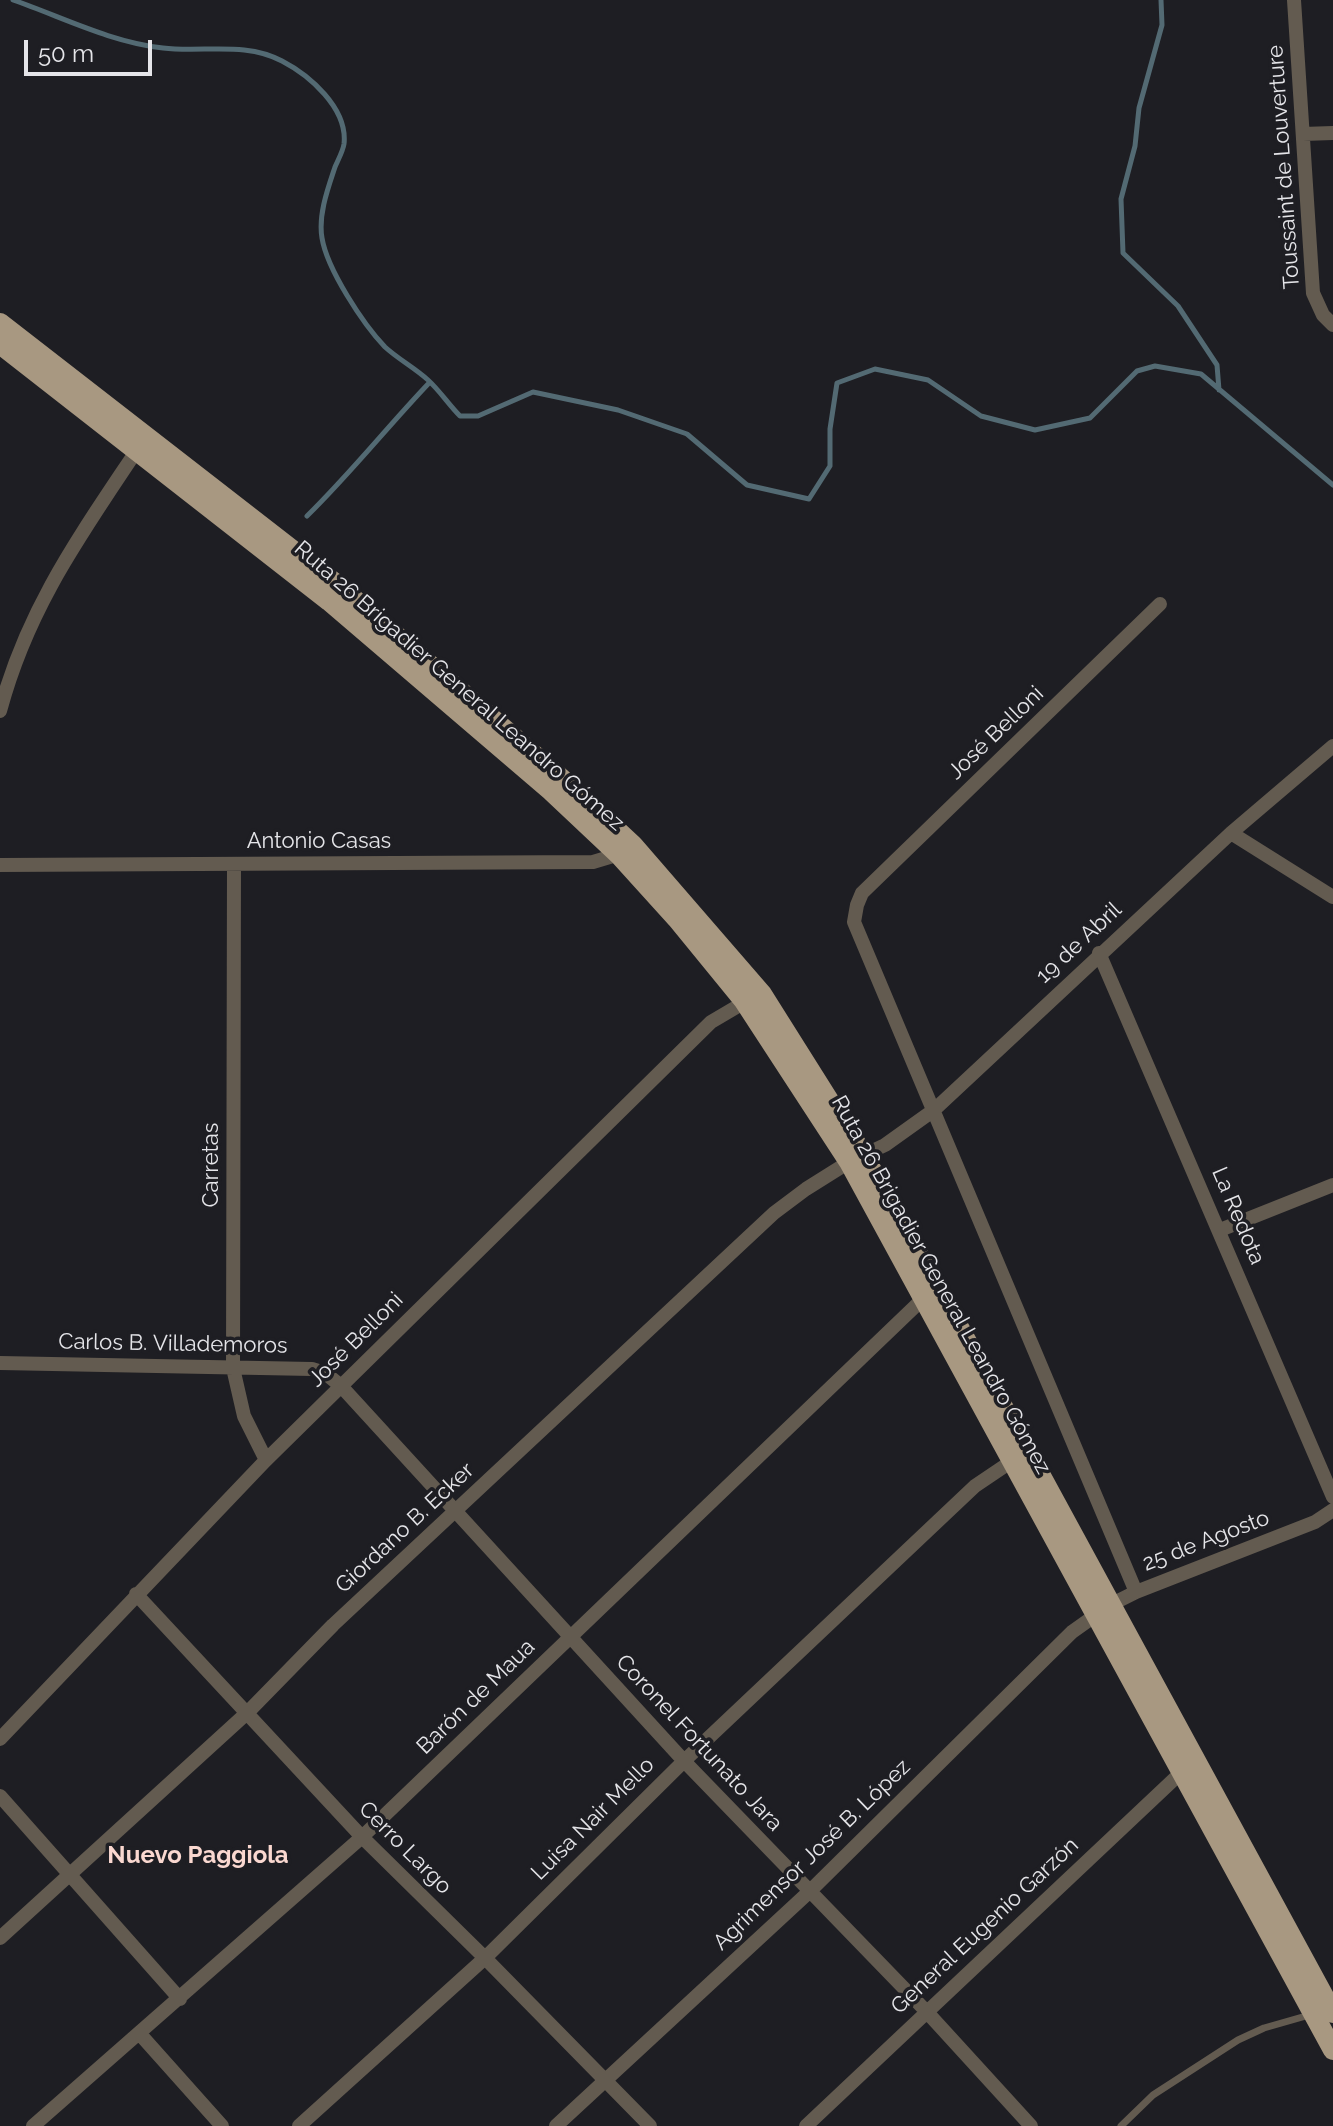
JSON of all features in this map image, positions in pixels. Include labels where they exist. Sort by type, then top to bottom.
[{"type":"main road","name":"Ruta 26 Brigadier General Leandro Gómez","points":[[0,323],[551,791],[626,851],[677,919],[753,998],[857,1159],[1189,1765],[1327,2008],[1333,2050]]},
{"type":"main road","name":"Ruta 26 Brigadier General Leandro Gómez","points":[[0,344],[142,444]]},
{"type":"street","name":"Toussaint de Louverture","points":[[1294,0],[1313,293],[1323,315],[1333,325]]},
{"type":"street","points":[[1303,134],[1333,133]]},
{"type":"street","points":[[0,711],[12,666],[49,585],[142,444]]},
{"type":"street","name":"José Belloni","points":[[934,1110],[854,922],[862,893],[1160,604]]},
{"type":"street","name":"19 de Abril","points":[[857,1159],[885,1145],[934,1110],[1099,953],[1231,833],[1333,746]]},
{"type":"street","points":[[1231,833],[1333,897]]},
{"type":"street","name":"Antonio Casas","points":[[0,865],[593,862],[626,851]]},
{"type":"street","name":"Carretas","points":[[234,864],[233,1368],[244,1416],[266,1460]]},
{"type":"street","name":"La Redota","points":[[1099,953],[1333,1497]]},
{"type":"street","name":"José Belloni","points":[[0,1739],[136,1594],[341,1386],[711,1022],[753,998]]},
{"type":"street","points":[[934,1110],[1136,1592]]},
{"type":"street","name":"Giordano B. Ecker","points":[[0,1938],[248,1712],[333,1625],[774,1213],[806,1189],[857,1159]]},
{"type":"street","points":[[1220,1230],[1333,1185]]},
{"type":"street","name":"Barón de Maua","points":[[33,2126],[362,1837],[930,1292]]},
{"type":"street","name":"Carlos B. Villademoros","points":[[0,1363],[312,1369],[325,1373],[341,1386]]},
{"type":"street","name":"Coronel Fortunato Jara","points":[[341,1386],[684,1761],[926,2011],[1031,2126]]},
{"type":"street","name":"Luisa Nair Mello","points":[[299,2126],[485,1958],[684,1761],[975,1486],[1020,1455]]},
{"type":"street","name":"25 de Agosto","points":[[1103,1609],[1136,1592],[1315,1522],[1333,1510]]},
{"type":"street","name":"Cerro Largo","points":[[136,1594],[362,1837],[650,2126]]},
{"type":"street","name":"Agrimensor José B. López","points":[[556,2126],[809,1892],[1072,1632],[1103,1609]]},
{"type":"street","name":"General Eugenio Garzón","points":[[806,2126],[1189,1765]]},
{"type":"street","points":[[0,1796],[180,1999]]},
{"type":"street","points":[[139,2033],[222,2126]]},
{"type":"lane","points":[[1121,2126],[1153,2095],[1238,2040],[1264,2028],[1327,2008]]},
{"type":"waterway","points":[[13,0],[105,35],[143,45],[178,49],[238,49],[268,55],[293,67],[315,84],[333,106],[344,131],[343,147],[321,220],[322,238],[331,265],[347,296],[376,337],[428,380],[460,416],[478,416],[533,392],[618,410],[687,434],[747,485],[809,499],[830,466],[830,429],[837,383],[875,369],[928,380],[981,416],[1035,430],[1090,418],[1137,371],[1155,366],[1201,374],[1333,485]]},
{"type":"waterway","points":[[1161,0],[1162,25],[1139,108],[1135,146],[1121,199],[1123,253],[1178,306],[1217,365],[1219,390]]},
{"type":"waterway","points":[[307,516],[430,382]]},
{"type":"district","name":"Nuevo Paggiola","points":[[198,1856]]}]
